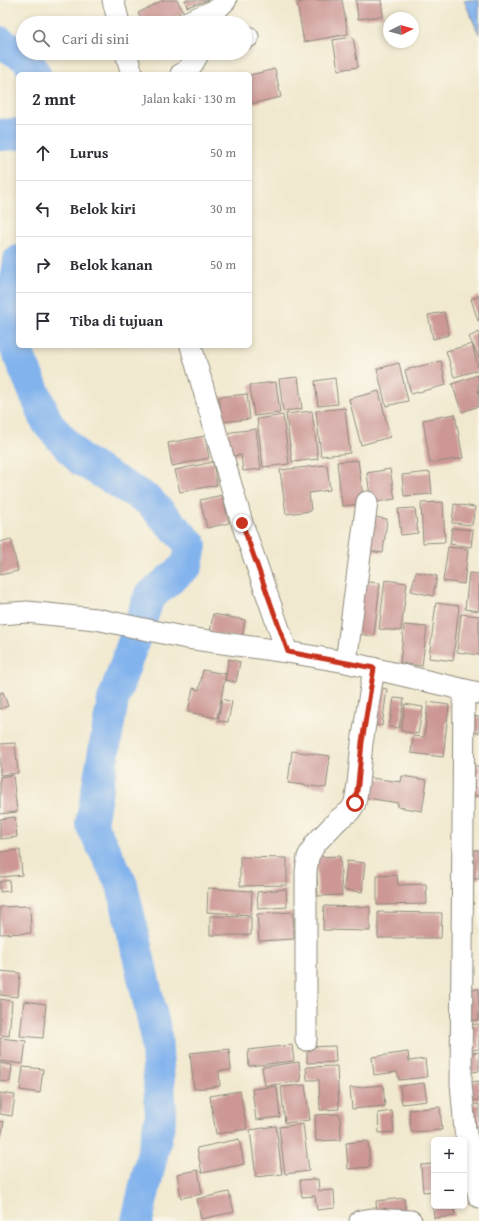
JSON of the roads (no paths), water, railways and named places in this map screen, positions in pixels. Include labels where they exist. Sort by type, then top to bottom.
[{"type":"street","points":[[113,0],[117,16]]},
{"type":"street","points":[[202,16],[216,10],[226,0]]},
{"type":"street","points":[[128,60],[131,72]]},
{"type":"street","points":[[186,72],[195,60]]},
{"type":"street","points":[[192,348],[242,523],[288,652]]},
{"type":"street","points":[[346,662],[367,502]]},
{"type":"street","points":[[0,614],[27,612],[96,619],[187,638],[288,652],[346,662],[472,692],[461,1083],[465,1130],[479,1197]]},
{"type":"street","points":[[306,1040],[306,871],[308,857],[315,844],[339,819],[350,811],[355,803],[362,742],[374,668]]},
{"type":"street","points":[[360,1221],[372,1219],[411,1221]]},
{"type":"water","points":[[464,0],[479,0],[479,34]]},
{"type":"waterway","points":[[0,42],[16,51]]},
{"type":"waterway","points":[[28,60],[34,72]]},
{"type":"waterway","points":[[0,135],[16,134]]},
{"type":"waterway","points":[[16,275],[8,330],[48,424],[81,460],[149,501],[191,545],[187,565],[149,597],[113,700],[91,824],[122,885],[156,1034],[161,1116],[137,1221]]}]
